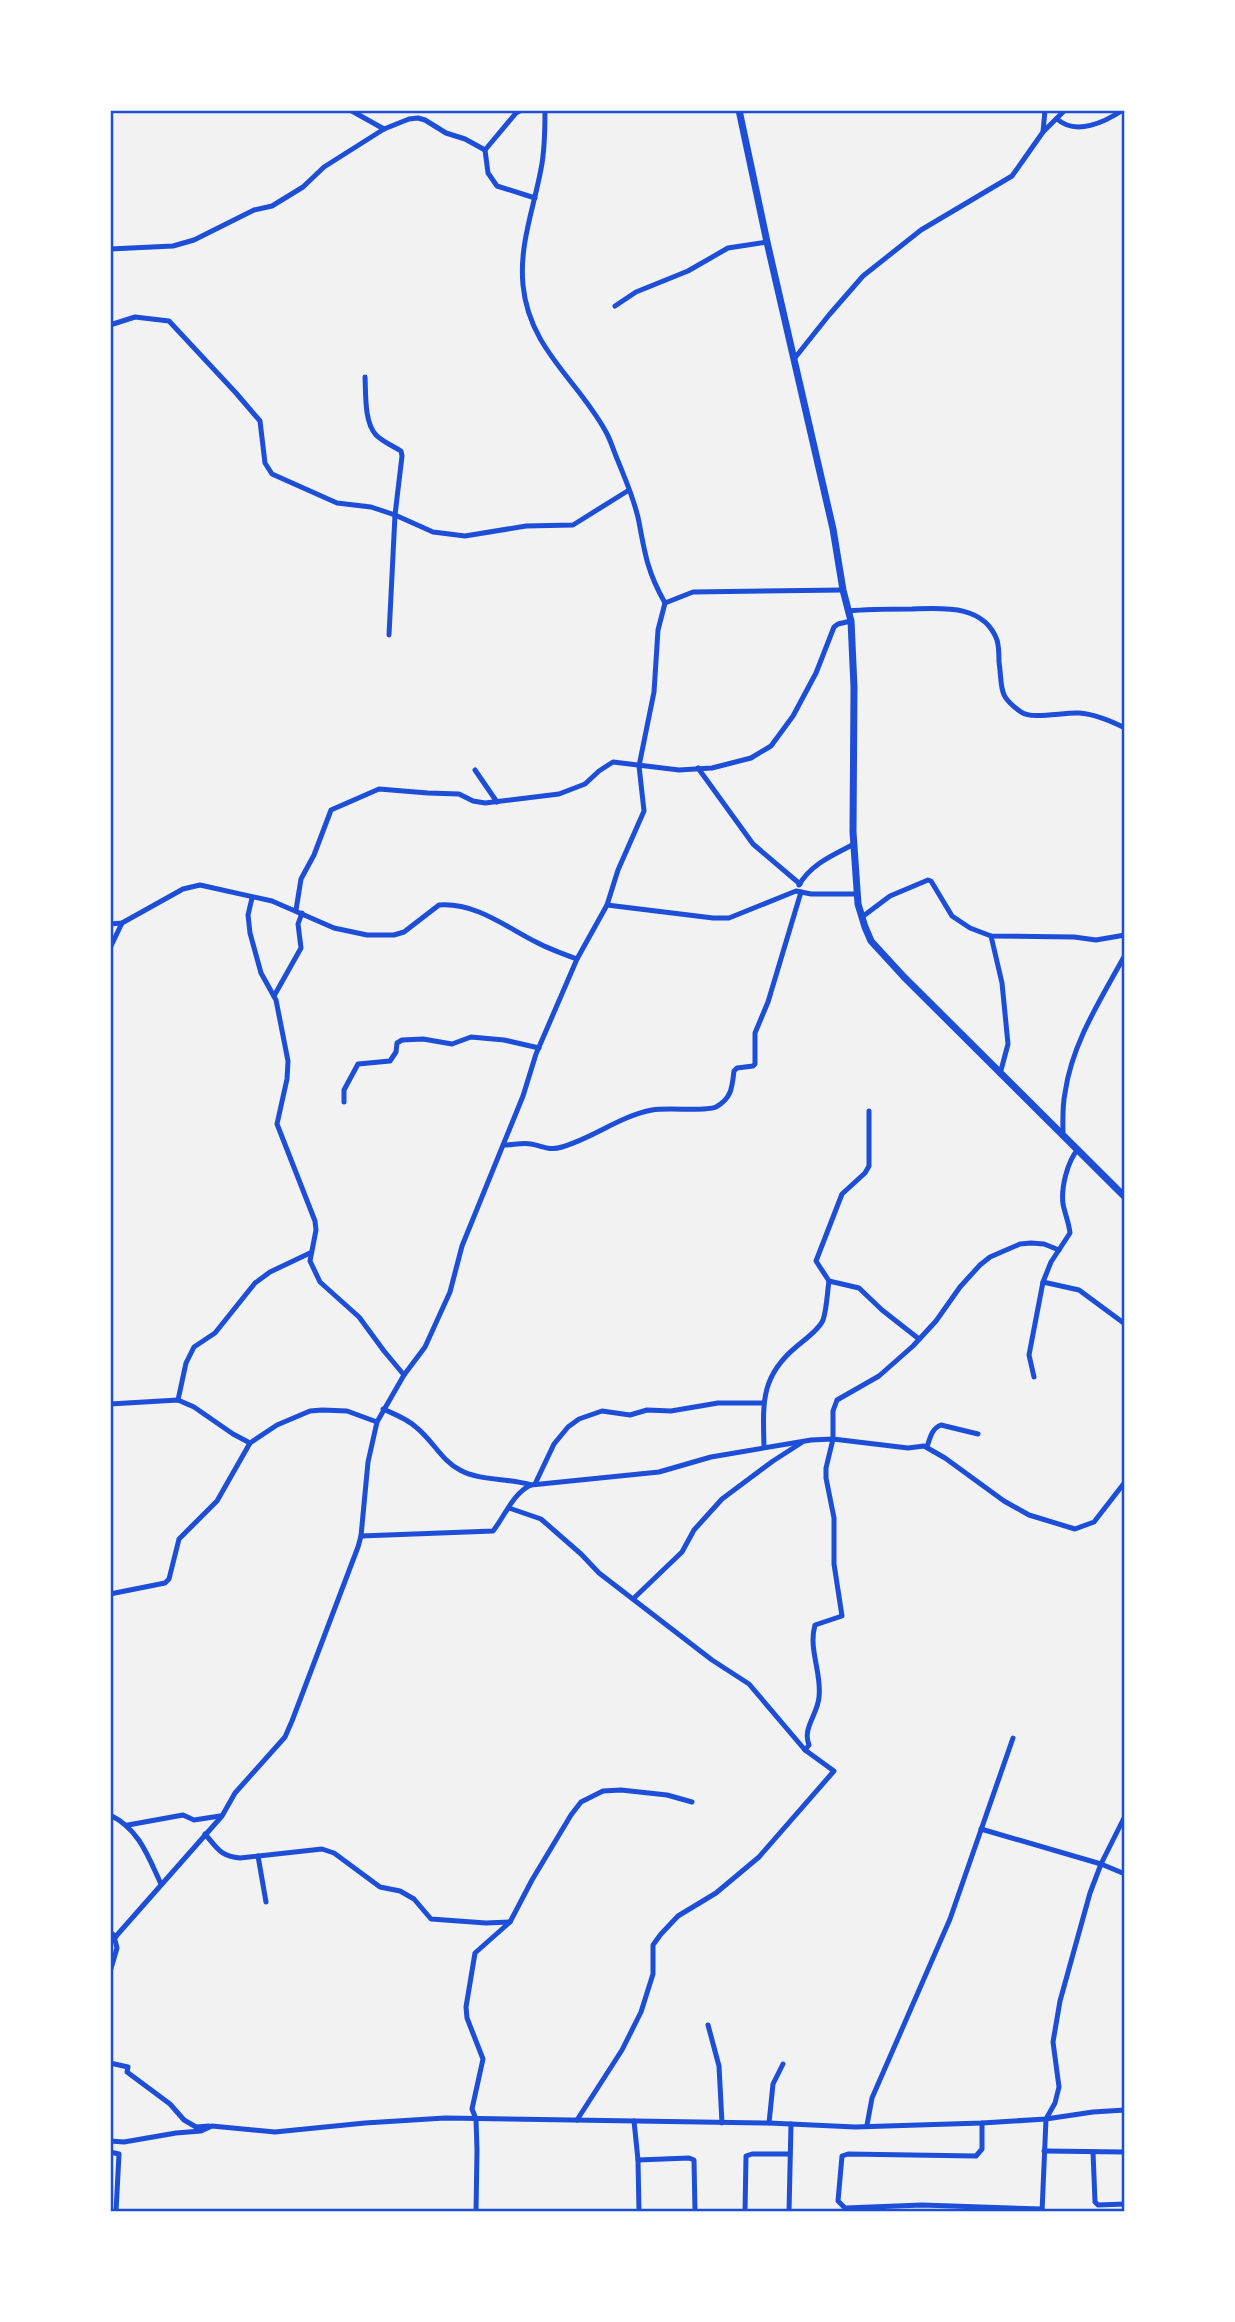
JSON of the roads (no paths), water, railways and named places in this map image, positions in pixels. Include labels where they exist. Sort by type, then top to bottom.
[{"type":"main road","points":[[739,110],[833,529],[850,621],[854,687],[854,844],[857,894],[862,917],[871,941],[885,956],[1125,1197]]},
{"type":"street","points":[[350,110],[384,129]]},
{"type":"street","points":[[520,110],[485,150],[488,173],[498,186],[535,198]]},
{"type":"street","points":[[110,1943],[222,1816],[235,1793],[285,1737],[361,1536],[368,1462],[377,1422],[404,1375],[425,1346],[450,1292],[462,1246],[504,1145],[539,1048],[577,959],[607,905],[618,870],[644,811],[639,766],[654,692],[658,630],[664,603],[648,570],[639,521],[607,433],[552,360],[535,328],[523,287],[523,251],[543,156],[545,111],[535,110]]},
{"type":"street","points":[[1043,132],[1045,110]]},
{"type":"street","points":[[794,359],[863,276],[921,230],[1012,176],[1043,132],[1065,110]]},
{"type":"street","points":[[1058,118],[1065,124],[1085,126],[1098,124],[1123,110]]},
{"type":"street","points":[[110,249],[173,246],[201,237],[254,210],[272,206],[303,187],[324,167],[384,129],[409,119],[418,118],[485,150]]},
{"type":"street","points":[[615,306],[636,292],[688,271],[729,248],[767,242]]},
{"type":"street","points":[[110,326],[135,317],[169,321],[260,421],[265,463],[272,474],[337,503],[371,507],[419,527],[448,535],[474,535],[526,526],[573,525],[629,490]]},
{"type":"street","points":[[365,377],[373,431],[401,451],[402,456],[395,515],[389,635]]},
{"type":"street","points":[[664,603],[679,595],[694,592],[843,590]]},
{"type":"street","points":[[848,611],[949,608],[970,613],[982,621],[997,641],[1003,696],[1023,714],[1032,717],[1054,713],[1080,713],[1125,728]]},
{"type":"street","points":[[274,996],[301,948],[301,879],[314,855],[331,810],[336,806],[379,789],[459,793],[480,803],[497,802],[573,790],[614,762],[679,769],[712,768],[751,758],[771,746],[793,716],[816,673],[834,628],[850,621]]},
{"type":"street","points":[[698,768],[752,844],[800,884]]},
{"type":"street","points":[[475,770],[497,802]]},
{"type":"street","points":[[504,1145],[531,1143],[547,1149],[560,1148],[602,1132],[638,1114],[675,1108],[706,1110],[724,1101],[732,1091],[736,1069],[755,1064],[755,1033],[768,1002],[800,884],[805,875],[822,860],[854,844]]},
{"type":"street","points":[[862,917],[890,896],[928,880],[932,881],[952,916],[970,928],[991,936],[1074,937],[1096,940],[1125,935]]},
{"type":"street","points":[[110,924],[122,923],[183,889],[207,886],[272,901],[334,928],[367,935],[394,935],[411,929],[436,906],[444,904],[465,907],[485,914],[538,944],[577,959]]},
{"type":"street","points":[[607,905],[729,918],[798,892],[857,894]]},
{"type":"street","points":[[252,898],[248,915],[250,933],[261,972],[274,996],[288,1068],[277,1124],[315,1221],[316,1230],[310,1253],[312,1268],[320,1282],[359,1317],[404,1375]]},
{"type":"street","points":[[110,948],[122,923]]},
{"type":"street","points":[[991,936],[1002,983],[1009,1044],[1000,1074]]},
{"type":"street","points":[[1063,1136],[1064,1094],[1076,1052],[1085,1028],[1125,955]]},
{"type":"street","points":[[344,1102],[344,1090],[358,1064],[390,1061],[396,1052],[397,1044],[402,1040],[423,1039],[452,1044],[471,1037],[504,1040],[539,1048]]},
{"type":"street","points":[[764,1447],[763,1403],[767,1385],[785,1356],[822,1322],[829,1282],[816,1263],[816,1255],[842,1194],[869,1166],[869,1111]]},
{"type":"street","points":[[1034,1377],[1029,1355],[1043,1282],[1051,1262],[1070,1233],[1063,1194],[1068,1166],[1078,1149]]},
{"type":"street","points":[[805,1750],[809,1745],[808,1726],[819,1702],[820,1687],[813,1630],[815,1625],[842,1616],[834,1564],[834,1518],[826,1478],[834,1439],[833,1411],[838,1400],[879,1376],[919,1339],[936,1321],[960,1287],[990,1257],[1020,1244],[1044,1244],[1059,1250]]},
{"type":"street","points":[[178,1400],[186,1363],[194,1347],[215,1333],[255,1283],[270,1272],[310,1253]]},
{"type":"street","points":[[829,1282],[859,1288],[881,1310],[919,1339]]},
{"type":"street","points":[[1043,1282],[1079,1290],[1125,1324]]},
{"type":"street","points":[[110,1404],[178,1400],[194,1407],[250,1443]]},
{"type":"street","points":[[533,1485],[554,1444],[568,1427],[579,1419],[602,1411],[630,1415],[647,1410],[671,1411],[718,1403],[763,1403]]},
{"type":"street","points":[[383,1409],[418,1428],[434,1447],[460,1470],[477,1476],[517,1480],[533,1485]]},
{"type":"street","points":[[110,1594],[165,1583],[169,1579],[179,1539],[217,1501],[250,1443],[277,1425],[310,1411],[322,1410],[347,1411],[377,1422]]},
{"type":"street","points":[[927,1447],[936,1426],[941,1424],[978,1434]]},
{"type":"street","points":[[361,1536],[490,1532],[495,1529],[522,1490],[533,1485],[659,1472],[711,1457],[811,1440],[834,1439],[895,1447],[927,1447],[1004,1501],[1029,1515],[1075,1529],[1094,1522],[1125,1482]]},
{"type":"street","points":[[633,1599],[682,1552],[694,1530],[722,1499],[773,1461],[811,1440]]},
{"type":"street","points":[[509,1508],[541,1519],[581,1554],[598,1573],[712,1660],[749,1684],[805,1750],[833,1769],[833,1774],[759,1857],[716,1893],[678,1916],[661,1934],[653,1945],[653,1974],[641,2012],[622,2050],[577,2120]]},
{"type":"street","points":[[867,2125],[872,2098],[950,1919],[1013,1738]]},
{"type":"street","points":[[476,2212],[478,2193],[475,2119],[472,2109],[483,2059],[467,2018],[472,1960],[475,1954],[486,1941],[510,1922],[531,1880],[581,1802],[604,1791],[621,1790],[667,1795],[692,1802]]},
{"type":"street","points":[[110,1815],[128,1825],[144,1848],[161,1884]]},
{"type":"street","points":[[128,1825],[183,1815],[194,1820],[222,1816]]},
{"type":"street","points":[[982,2123],[982,2149],[976,2156],[842,2156],[838,2201],[845,2208],[1042,2210],[1046,2119],[1055,2103],[1059,2087],[1053,2042],[1060,2001],[1083,1916],[1101,1864],[1125,1816]]},
{"type":"street","points":[[981,1829],[1101,1864],[1125,1874]]},
{"type":"street","points":[[205,1834],[225,1856],[240,1858],[322,1849],[334,1853],[380,1887],[400,1891],[414,1899],[431,1919],[510,1922]]},
{"type":"street","points":[[258,1856],[265,1902]]},
{"type":"street","points":[[110,1932],[116,1937]]},
{"type":"street","points":[[110,1972],[116,1951],[114,1936],[116,1937]]},
{"type":"street","points":[[708,2025],[719,2066],[722,2123]]},
{"type":"street","points":[[110,2063],[128,2067],[127,2072],[196,2127],[275,2132],[445,2118],[838,2126],[982,2123],[1125,2110]]},
{"type":"street","points":[[769,2123],[773,2084],[783,2064]]},
{"type":"street","points":[[634,2121],[639,2212]]},
{"type":"street","points":[[789,2212],[791,2124]]},
{"type":"street","points":[[110,2141],[124,2142],[201,2131],[212,2126]]},
{"type":"street","points":[[1044,2151],[1125,2152]]},
{"type":"street","points":[[110,2152],[119,2154],[116,2212]]},
{"type":"street","points":[[1093,2152],[1095,2202],[1098,2205],[1125,2204]]},
{"type":"street","points":[[744,2212],[746,2156],[790,2154]]},
{"type":"street","points":[[638,2160],[689,2158],[694,2161],[695,2212]]}]
